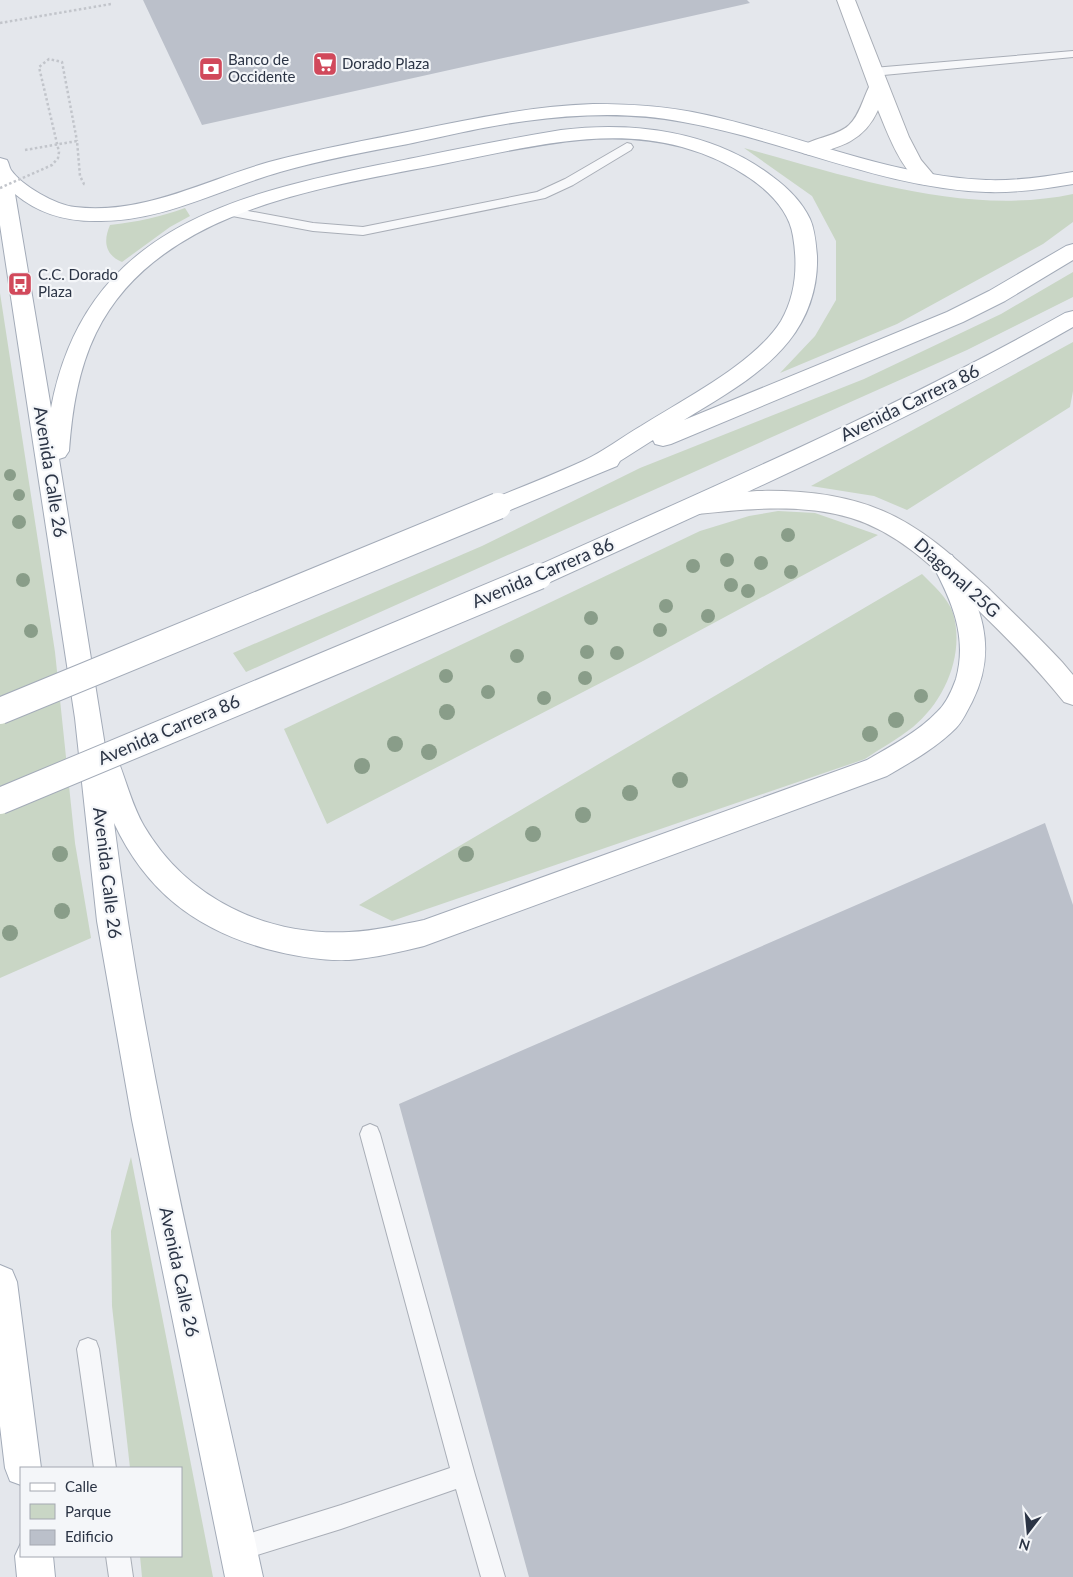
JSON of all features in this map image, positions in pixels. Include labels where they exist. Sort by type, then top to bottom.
[{"type":"main road","points":[[846,0],[876,80],[909,158],[927,179]]},
{"type":"main road","points":[[810,149],[843,139],[855,132],[864,122],[876,80]]},
{"type":"main road","points":[[0,174],[28,197],[40,204],[75,214],[104,216],[127,214],[272,168],[327,154],[497,120],[560,111],[611,108],[673,114],[713,122],[884,171],[927,179],[975,185],[1012,186],[1073,178]]},
{"type":"main road","points":[[53,490],[61,403],[66,380],[80,344],[95,314],[108,296],[131,272],[175,239],[227,211],[282,192],[438,159],[576,134],[627,134],[666,137],[702,146],[734,160],[777,188],[800,220],[806,248],[808,274],[798,307],[783,334],[750,367],[593,467]]},
{"type":"main road","name":"Avenida Calle 26","points":[[0,174],[53,490],[88,718],[112,921],[148,1120],[241,1563]]},
{"type":"main road","points":[[0,711],[954,317],[997,296],[1073,252]]},
{"type":"main road","name":"Avenida Carrera 86","points":[[0,801],[539,576],[900,409],[1020,348],[1073,318]]},
{"type":"main road","name":"Diagonal 25G","points":[[696,505],[756,499],[807,500],[856,510],[910,536],[943,562],[1039,654],[1073,694]]},
{"type":"main road","points":[[88,718],[127,820],[141,846],[182,893],[208,912],[252,931],[295,943],[348,946],[424,934],[877,768],[917,744],[948,719],[966,692],[973,668],[974,646],[969,620],[956,582],[943,562]]},
{"type":"main road","points":[[0,1282],[23,1467]]},
{"type":"main road","points":[[34,1557],[36,1577]]},
{"type":"lane","points":[[876,80],[1073,54]]},
{"type":"lane","points":[[227,211],[304,225],[363,231],[541,195],[569,182],[627,147]]},
{"type":"lane","points":[[370,1134],[463,1475],[493,1577]]},
{"type":"lane","points":[[88,1349],[105,1467]]},
{"type":"lane","points":[[241,1563],[341,1518],[463,1475]]},
{"type":"lane","points":[[118,1557],[121,1577]]},
{"type":"path","points":[[0,23],[111,4]]},
{"type":"path","points":[[0,174],[52,164],[58,158],[59,152],[39,67],[44,61],[51,58],[58,59],[62,62],[77,140],[20,150]]},
{"type":"green space","points":[[744,148],[865,181],[949,197],[1032,200],[1073,194],[1073,222],[1043,244],[897,324],[780,373],[815,336],[836,300],[836,241],[812,196]]},
{"type":"green space","points":[[185,208],[190,216],[170,227],[122,262],[112,256],[106,242],[110,225],[148,219]]},
{"type":"green space","points":[[1073,272],[1073,297],[967,350],[246,672],[233,653],[482,546],[640,468],[864,379],[1001,314]]},
{"type":"green space","points":[[0,293],[55,652],[75,843],[91,938],[0,978]]},
{"type":"green space","points":[[1073,342],[1073,391],[1070,407],[907,510],[874,496],[811,486]]},
{"type":"green space","points":[[778,511],[815,513],[878,535],[643,661],[327,824],[284,729],[700,531],[749,516]]},
{"type":"green space","points":[[922,574],[951,607],[956,629],[954,660],[943,690],[924,716],[913,727],[865,759],[392,921],[359,905]]},
{"type":"green space","points":[[131,1157],[213,1577],[142,1577],[140,1557],[182,1557],[182,1467],[130,1467],[112,1306],[111,1231]]},
{"type":"building","name":"Dorado Plaza","points":[[143,0],[747,0],[750,3],[202,125]]},
{"type":"building","points":[[1045,823],[1073,905],[1073,1577],[529,1577],[399,1104]]},
{"type":"place","name":"Dorado Plaza","points":[[325,64]]},
{"type":"place","name":"Banco de Occidente","points":[[211,69]]},
{"type":"place","name":"C.C. Dorado Plaza","points":[[20,284]]}]
